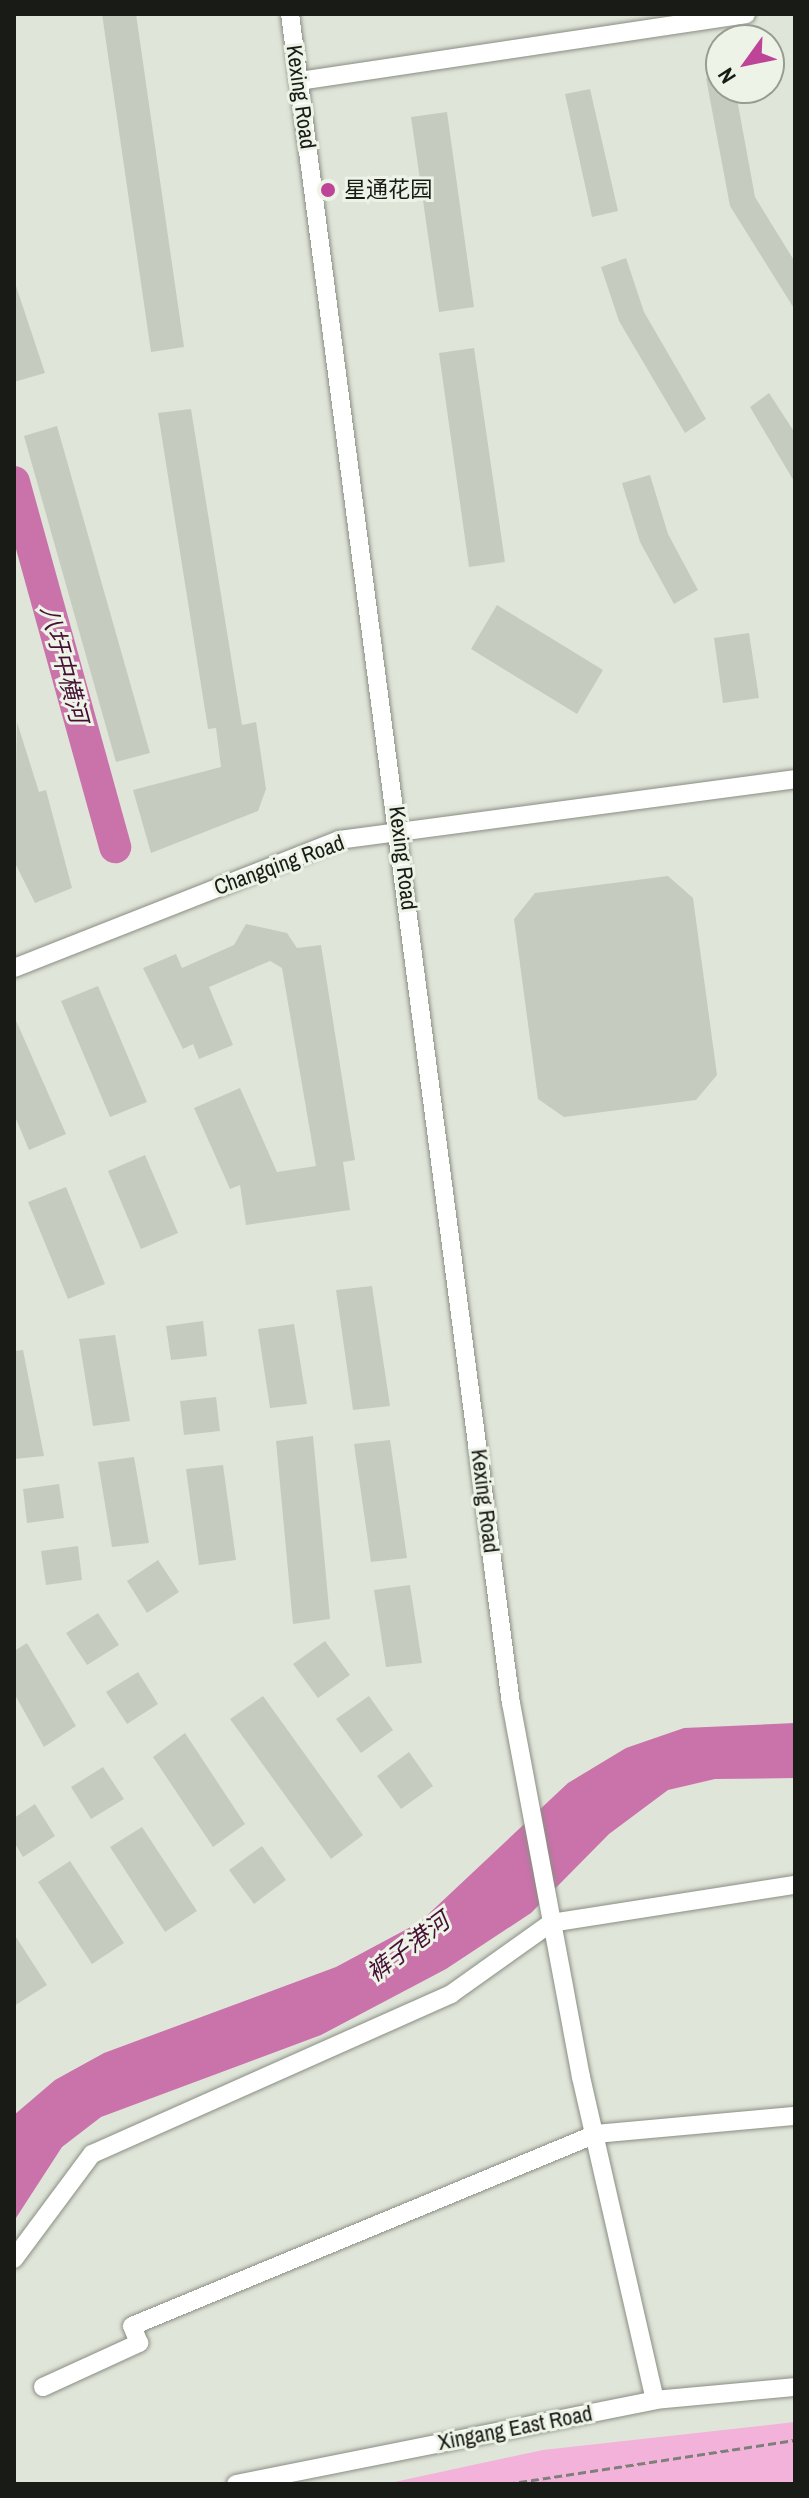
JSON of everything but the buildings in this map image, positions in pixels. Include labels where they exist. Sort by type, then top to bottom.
[{"type":"street","name":"Kexing Road","points":[[290,14],[400,832],[511,1703],[549,1914],[655,2400]]},
{"type":"street","points":[[299,81],[746,14]]},
{"type":"street","name":"Changqing Road","points":[[14,968],[339,840],[795,779]]},
{"type":"street","points":[[14,2259],[92,2154],[451,1994],[549,1914],[795,1885]]},
{"type":"street","points":[[43,2387],[139,2343],[132,2326],[596,2134],[795,2116]]},
{"type":"street","name":"Xingang East Road","points":[[236,2484],[655,2400],[795,2387]]},
{"type":"path","points":[[507,2484],[795,2440]]},
{"type":"shaded area","points":[[795,2422],[795,2484],[385,2484],[543,2450]]},
{"type":"water","name":"裤子港河","points":[[795,1723],[795,1778],[715,1779],[668,1790],[609,1834],[531,1913],[446,1969],[321,2035],[101,2117],[62,2147],[14,2221],[14,2115],[55,2080],[104,2053],[336,1967],[420,1922],[568,1783],[626,1748],[684,1728]]},
{"type":"waterway","name":"八圩中横河","points":[[14,482],[115,847]]},
{"type":"place","name":"星通花园","points":[[328,190]]}]
